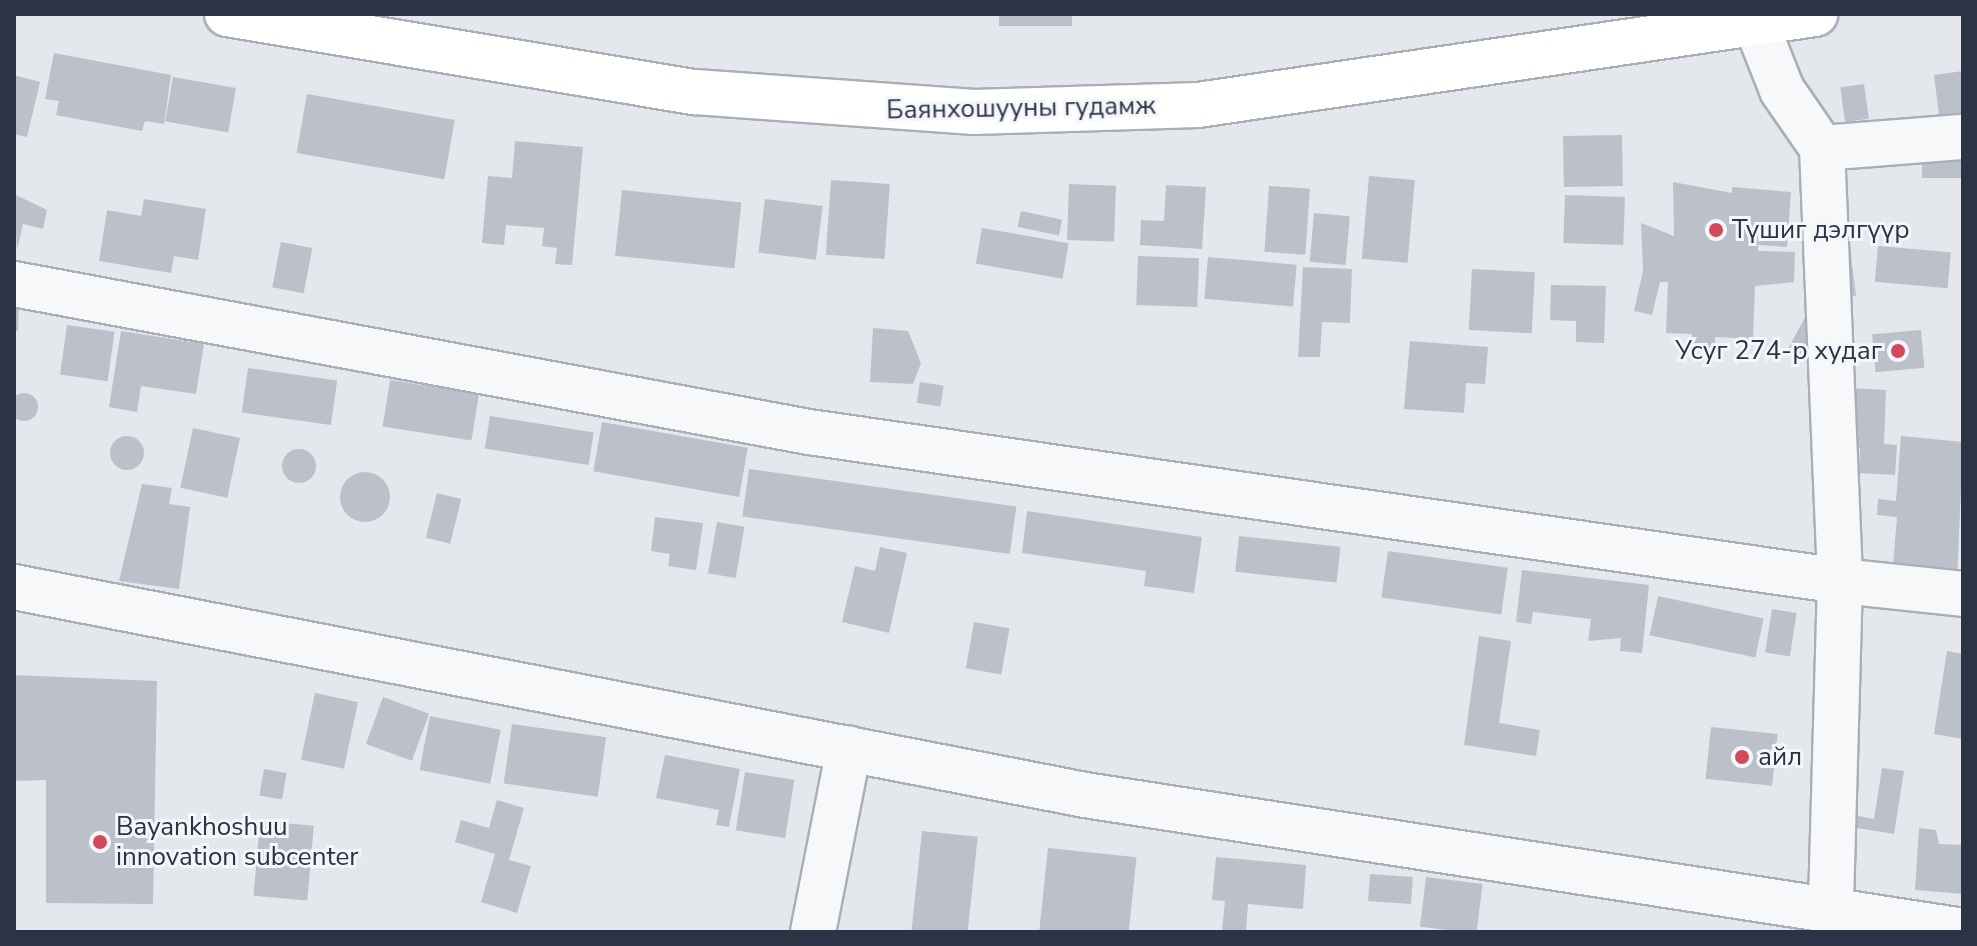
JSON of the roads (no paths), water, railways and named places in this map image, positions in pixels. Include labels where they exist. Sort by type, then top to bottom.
[{"type":"main road","name":"Баянхошууны гудамж","points":[[227,14],[695,92],[974,112],[1213,103],[1815,14]]},
{"type":"street","points":[[1756,24],[1782,90],[1822,148],[1840,581],[1831,911]]},
{"type":"street","points":[[1822,148],[1963,137]]},
{"type":"street","points":[[14,284],[809,432],[1840,581],[1963,594]]},
{"type":"street","points":[[14,587],[1085,795],[1963,931]]},
{"type":"street","points":[[813,932],[849,749]]},
{"type":"place","name":"Түшиг дэлгүүр","points":[[1716,230]]},
{"type":"place","name":"Усуг 274-р худаг","points":[[1898,351]]},
{"type":"place","name":"айл","points":[[1742,757]]},
{"type":"place","name":"Bayankhoshuu innovation subcenter","points":[[100,842]]}]
